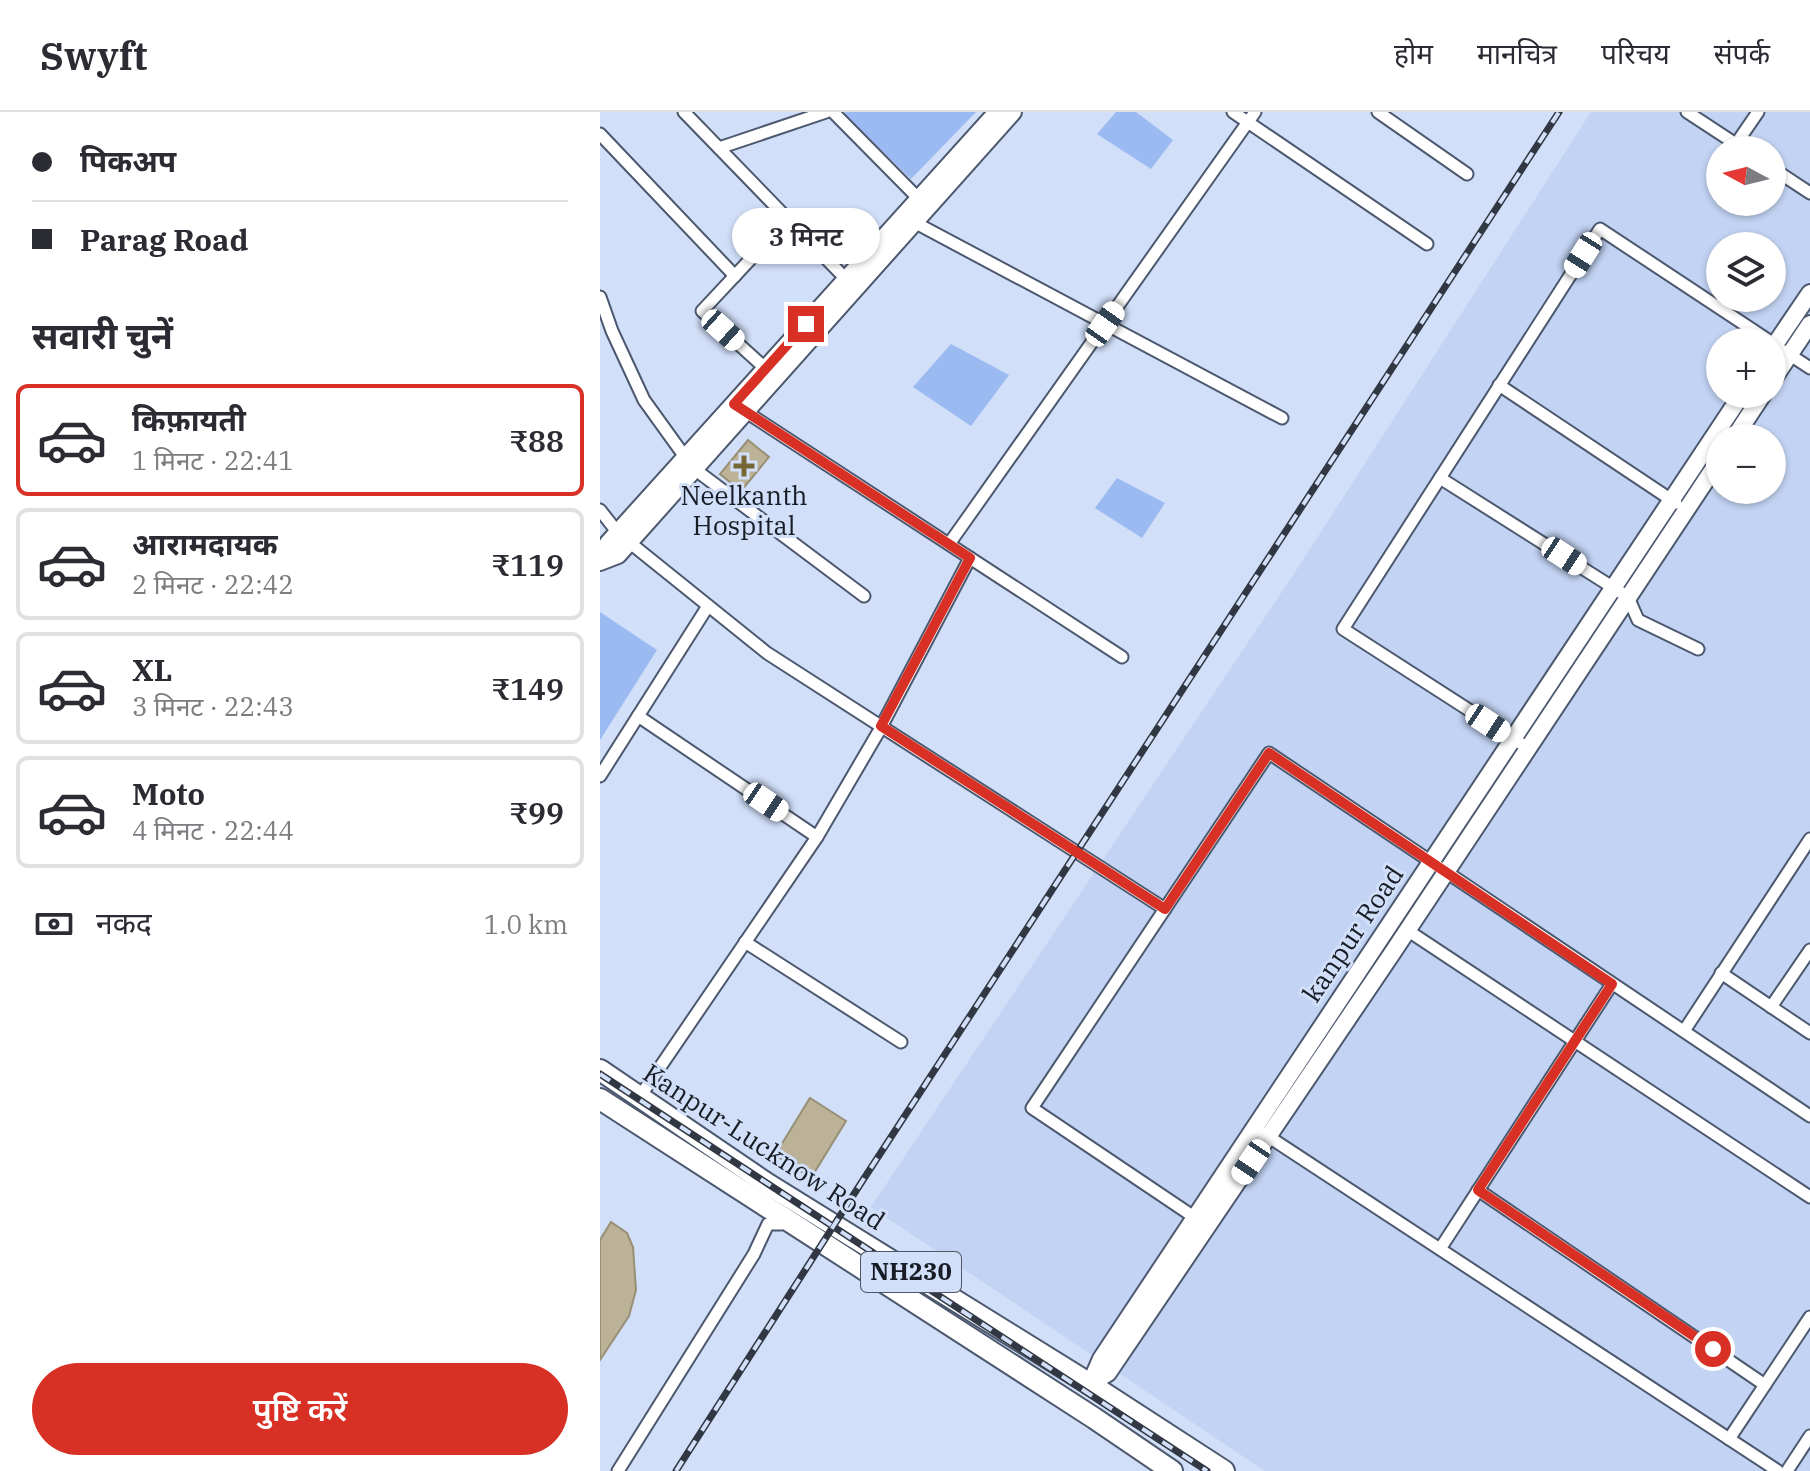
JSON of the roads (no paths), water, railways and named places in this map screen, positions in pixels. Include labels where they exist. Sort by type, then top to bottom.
[{"type":"highway","name":"Kanpur-Lucknow Road","points":[[600,1070],[766,1183],[1224,1471]]},
{"type":"highway","name":"Kanpur-Lucknow Road","points":[[600,1099],[1172,1471]]},
{"type":"street","points":[[684,112],[846,279]]},
{"type":"street","points":[[719,148],[826,112]]},
{"type":"street","points":[[833,112],[919,199]]},
{"type":"street","points":[[739,407],[766,369],[846,279],[1013,112]]},
{"type":"street","points":[[1233,112],[1252,117],[1427,244]]},
{"type":"street","points":[[1378,112],[1467,174]]},
{"type":"street","points":[[1687,112],[1723,136]]},
{"type":"street","points":[[1746,136],[1758,112]]},
{"type":"street","points":[[600,560],[618,555],[623,537],[908,219],[919,199],[993,113]]},
{"type":"street","points":[[949,544],[1252,117]]},
{"type":"street","points":[[600,134],[735,276]]},
{"type":"street","points":[[1786,177],[1810,193]]},
{"type":"street","points":[[766,369],[702,311],[788,219]]},
{"type":"street","points":[[908,219],[1282,418]]},
{"type":"street","points":[[1528,748],[1343,629],[1600,229],[1747,328]]},
{"type":"street","points":[[1784,328],[1810,293]]},
{"type":"street","points":[[600,297],[644,400],[690,463],[864,596]]},
{"type":"street","points":[[1786,360],[1810,324]]},
{"type":"street","points":[[1786,353],[1810,368]]},
{"type":"street","points":[[1499,385],[1686,510]]},
{"type":"street","points":[[739,407],[1122,657]]},
{"type":"street","name":"kanpur Road","points":[[1090,1384],[1101,1359],[1194,1217],[1261,1132],[1430,862],[1733,408]]},
{"type":"street","points":[[1440,478],[1628,597],[1638,620],[1698,649]]},
{"type":"street","points":[[1090,1384],[1108,1373],[1261,1132],[1407,930],[1706,480]]},
{"type":"street","points":[[600,510],[623,537],[767,653],[1165,909]]},
{"type":"street","points":[[639,1098],[817,837],[881,726],[970,558]]},
{"type":"street","points":[[600,776],[708,606]]},
{"type":"street","points":[[638,716],[817,837]]},
{"type":"street","points":[[1194,1217],[1032,1108],[1269,753],[1810,1116]]},
{"type":"street","points":[[1684,1031],[1810,839]]},
{"type":"street","points":[[1407,930],[1810,1197]]},
{"type":"street","points":[[745,942],[901,1042]]},
{"type":"street","points":[[1771,1007],[1810,950]]},
{"type":"street","points":[[1721,973],[1810,1033]]},
{"type":"street","points":[[1440,1249],[1612,984]]},
{"type":"street","points":[[1261,1132],[1778,1471]]},
{"type":"street","points":[[1478,1190],[1765,1385]]},
{"type":"street","points":[[618,1471],[754,1254],[768,1224],[781,1224],[786,1219]]},
{"type":"street","points":[[1729,1439],[1810,1317]]},
{"type":"street","points":[[1787,1471],[1810,1436]]},
{"type":"railway","points":[[676,1471],[1559,112]]},
{"type":"railway","points":[[600,1074],[1207,1471]]},
{"type":"place","name":"Neelkanth Hospital","points":[[744,466]]}]
